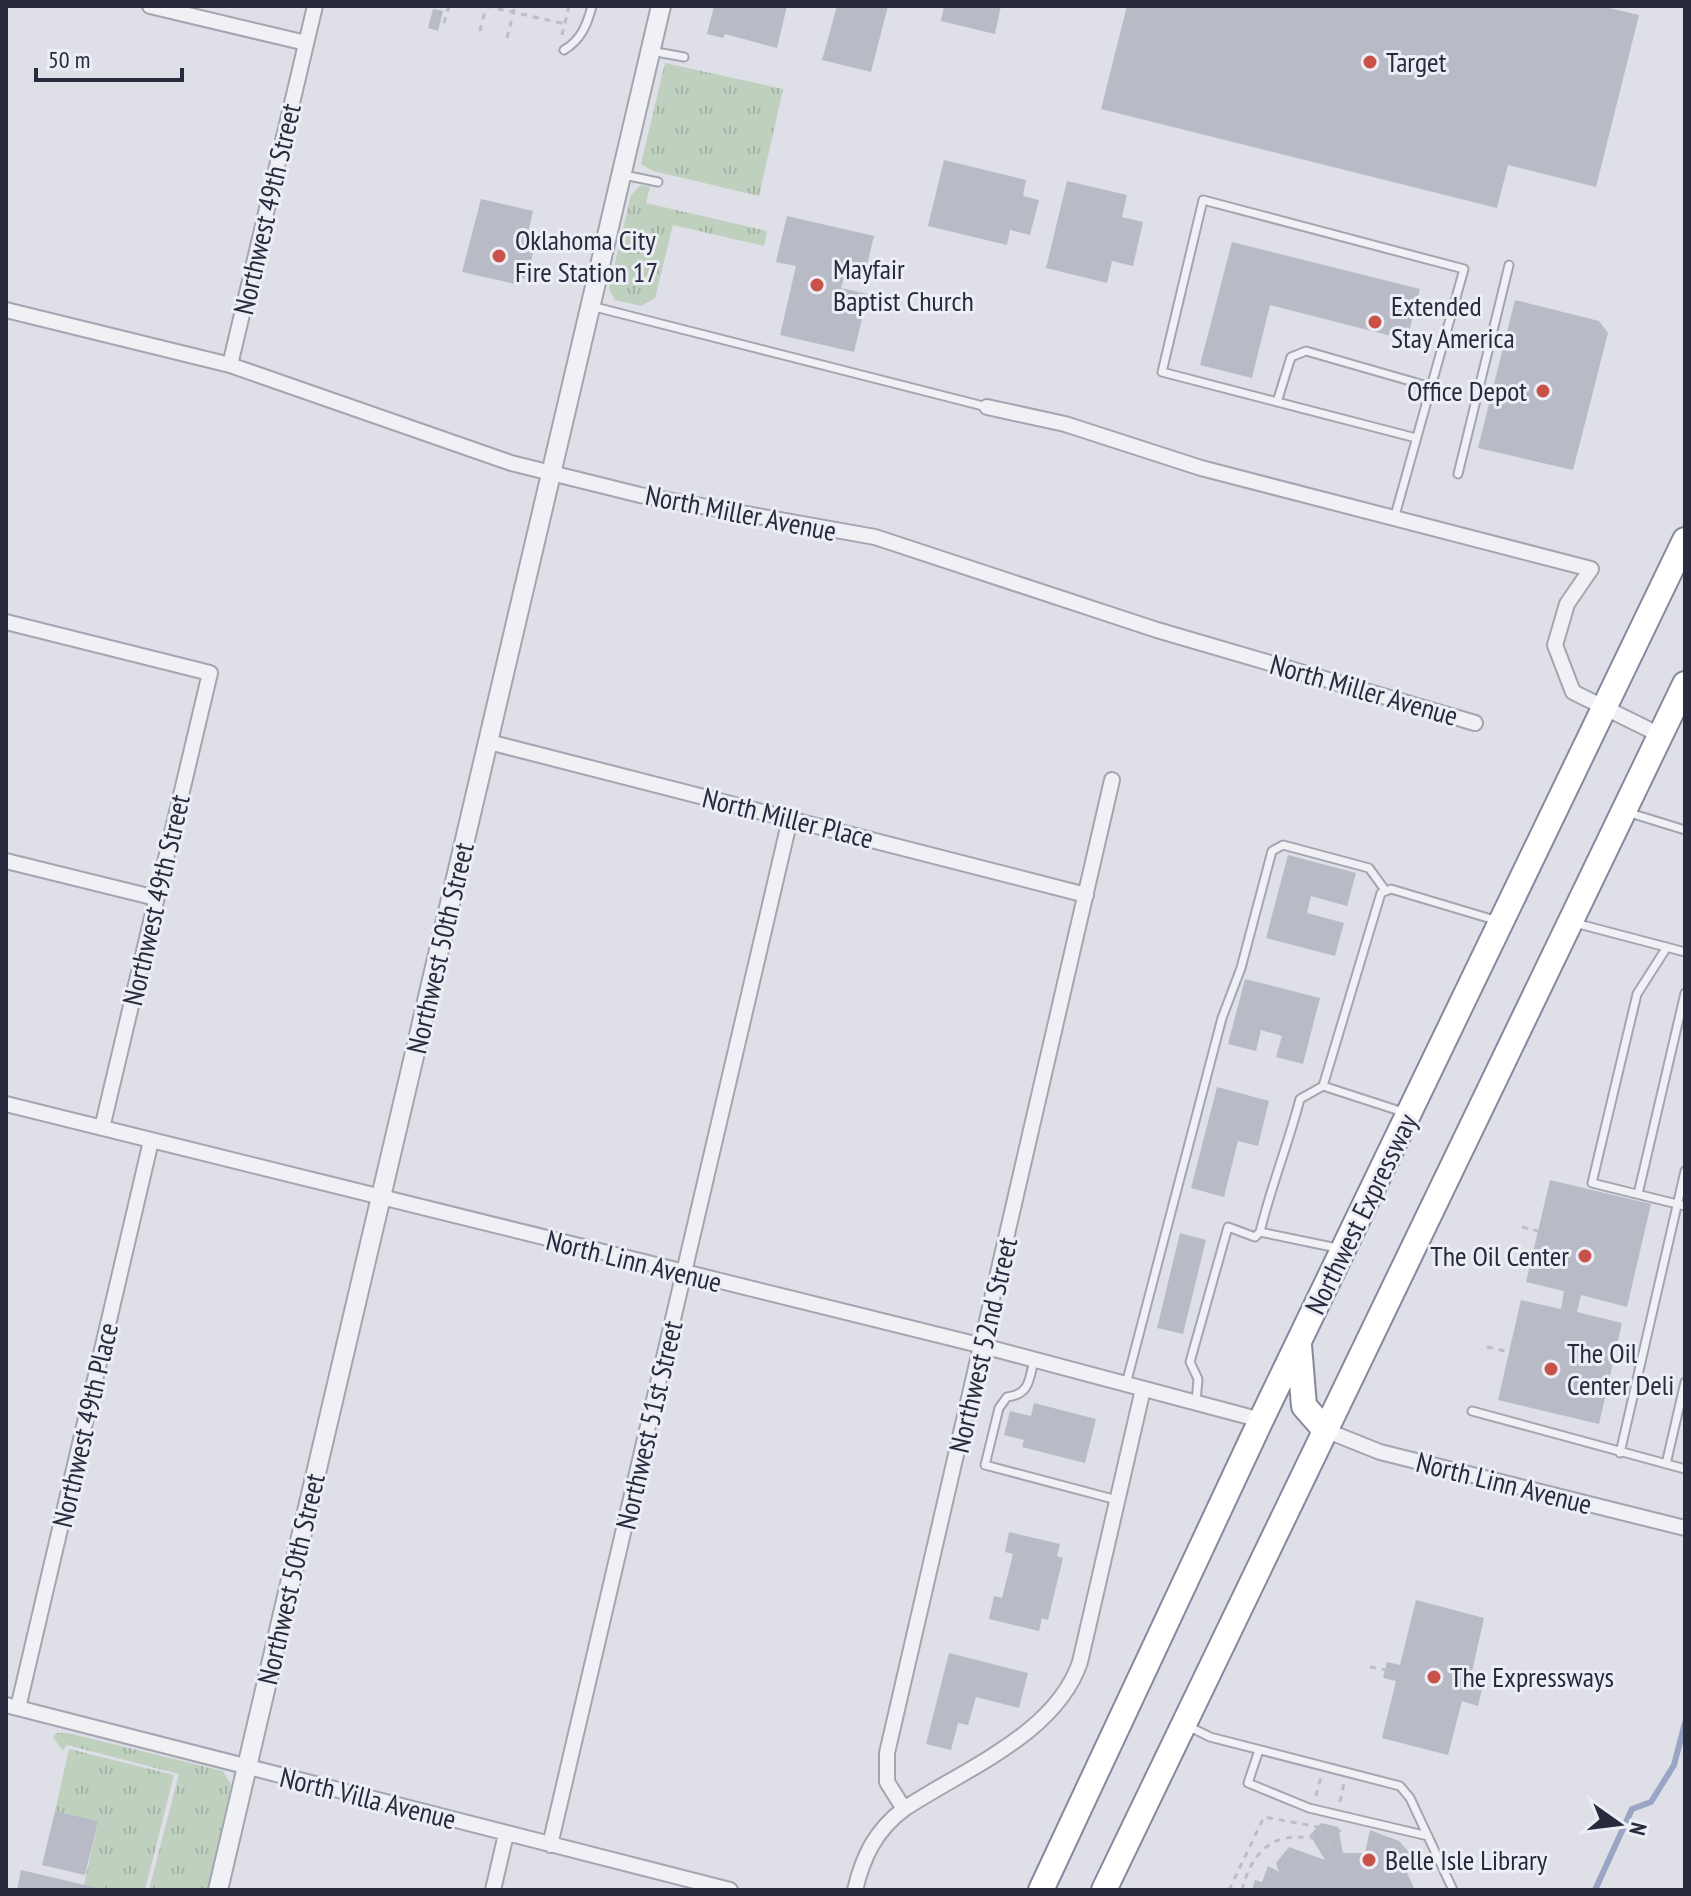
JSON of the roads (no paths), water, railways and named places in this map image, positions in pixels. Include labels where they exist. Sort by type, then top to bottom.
[{"type":"highway","name":"Northwest Expressway","points":[[1041,1890],[1261,1420],[1685,540]]},
{"type":"highway","points":[[1104,1890],[1569,922],[1660,735],[1682,699]]},
{"type":"highway","points":[[1298,1343],[1304,1406],[1325,1430]]},
{"type":"street","points":[[150,6],[306,43]]},
{"type":"street","name":"Northwest 49th Street","points":[[230,365],[315,6]]},
{"type":"street","name":"Northwest 50th Street","points":[[218,1890],[661,6]]},
{"type":"street","name":"North Miller Avenue","points":[[6,310],[230,365],[511,463],[727,512],[875,537],[1157,630],[1475,723]]},
{"type":"street","points":[[987,407],[1065,424],[1201,468],[1591,569],[1567,604],[1555,645],[1573,692],[1660,735]]},
{"type":"street","name":"Northwest 49th Street","points":[[6,622],[210,673],[102,1128]]},
{"type":"street","name":"North Miller Place","points":[[489,742],[1086,895]]},
{"type":"street","name":"Northwest 52nd Street","points":[[904,1809],[887,1782],[887,1753],[1112,780]]},
{"type":"street","name":"Northwest 51st Street","points":[[550,1845],[790,819]]},
{"type":"street","points":[[6,861],[156,898]]},
{"type":"street","name":"North Linn Avenue","points":[[6,1104],[983,1346],[1261,1420]]},
{"type":"street","name":"Northwest 49th Place","points":[[12,1707],[151,1141]]},
{"type":"street","points":[[855,1890],[871,1844],[889,1820],[1039,1724],[1066,1693],[1080,1662],[1143,1389]]},
{"type":"street","name":"North Linn Avenue","points":[[1325,1430],[1380,1452],[1685,1528]]},
{"type":"street","name":"North Villa Avenue","points":[[12,1707],[730,1890]]},
{"type":"street","points":[[493,1890],[506,1834]]},
{"type":"lane","points":[[564,50],[575,44],[588,24],[592,6]]},
{"type":"lane","points":[[651,51],[684,57]]},
{"type":"lane","points":[[621,175],[658,182]]},
{"type":"lane","points":[[1394,519],[1464,269],[1203,200],[1162,372],[1416,438]]},
{"type":"lane","points":[[1458,474],[1509,265]]},
{"type":"lane","points":[[591,306],[987,407]]},
{"type":"lane","points":[[1277,402],[1291,357],[1306,351],[1431,387]]},
{"type":"lane","points":[[1624,811],[1685,830]]},
{"type":"lane","points":[[1126,1384],[1222,1018],[1241,968],[1272,851],[1283,845],[1369,868],[1385,890],[1502,922]]},
{"type":"lane","points":[[1196,1403],[1198,1379],[1190,1362],[1228,1227],[1255,1237],[1260,1232],[1273,1175],[1283,1161],[1300,1099],[1323,1086],[1381,893],[1385,890]]},
{"type":"lane","points":[[1569,922],[1685,952]]},
{"type":"lane","points":[[1667,947],[1637,994],[1592,1183],[1681,1205]]},
{"type":"lane","points":[[1638,1194],[1685,993]]},
{"type":"lane","points":[[1323,1086],[1409,1114]]},
{"type":"lane","points":[[1620,1453],[1681,1205],[1685,1171]]},
{"type":"lane","points":[[1260,1232],[1343,1250]]},
{"type":"lane","points":[[1034,1360],[1027,1389],[1021,1395],[1007,1397],[999,1408],[985,1465],[1117,1500]]},
{"type":"lane","points":[[1666,1464],[1685,1382]]},
{"type":"lane","points":[[1472,1411],[1685,1469]]},
{"type":"lane","points":[[1184,1724],[1210,1737],[1400,1786],[1410,1798],[1453,1890]]},
{"type":"lane","points":[[1259,1750],[1248,1783],[1309,1808],[1428,1836]]},
{"type":"waterway","points":[[1595,1890],[1632,1809],[1651,1802],[1674,1765],[1685,1723]]},
{"type":"place","name":"Target","points":[[1370,62]]},
{"type":"place","name":"Oklahoma City Fire Station 17","points":[[499,256]]},
{"type":"place","name":"Mayfair Baptist Church","points":[[817,285]]},
{"type":"place","name":"Extended Stay America","points":[[1375,322]]},
{"type":"place","name":"Office Depot","points":[[1543,391]]},
{"type":"place","name":"The Oil Center","points":[[1585,1256]]},
{"type":"place","name":"The Oil Center Deli","points":[[1551,1369]]},
{"type":"place","name":"The Expressways","points":[[1434,1677]]},
{"type":"place","name":"Belle Isle Library","points":[[1369,1860]]}]
